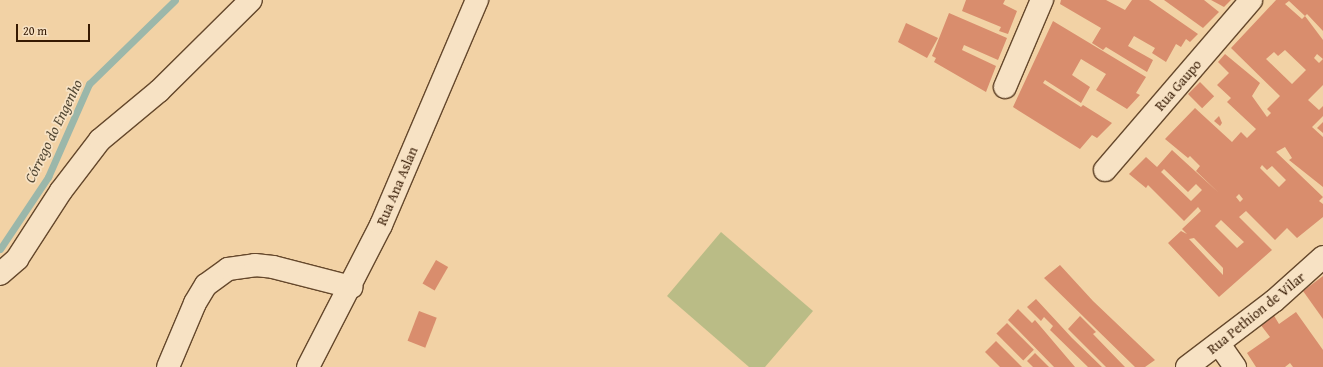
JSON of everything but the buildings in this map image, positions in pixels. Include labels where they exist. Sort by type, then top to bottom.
[{"type":"street","points":[[0,274],[17,259],[66,184],[100,140],[159,91],[251,0]]},
{"type":"street","name":"Rua Ana Aslan","points":[[308,367],[351,287],[477,0]]},
{"type":"street","points":[[1005,87],[1042,0]]},
{"type":"street","name":"Rua Gaupo","points":[[1105,170],[1251,0]]},
{"type":"street","name":"Rua Pethion de Vilar","points":[[1187,367],[1219,344],[1323,258]]},
{"type":"street","points":[[168,367],[195,303],[206,285],[228,269],[244,265],[273,267],[351,287]]},
{"type":"street","points":[[1219,344],[1236,367]]},
{"type":"green space","points":[[721,232],[813,311],[765,367],[749,367],[667,296]]},
{"type":"waterway","name":"Córrego do Engenho","points":[[0,249],[48,177],[89,84],[175,0]]}]
